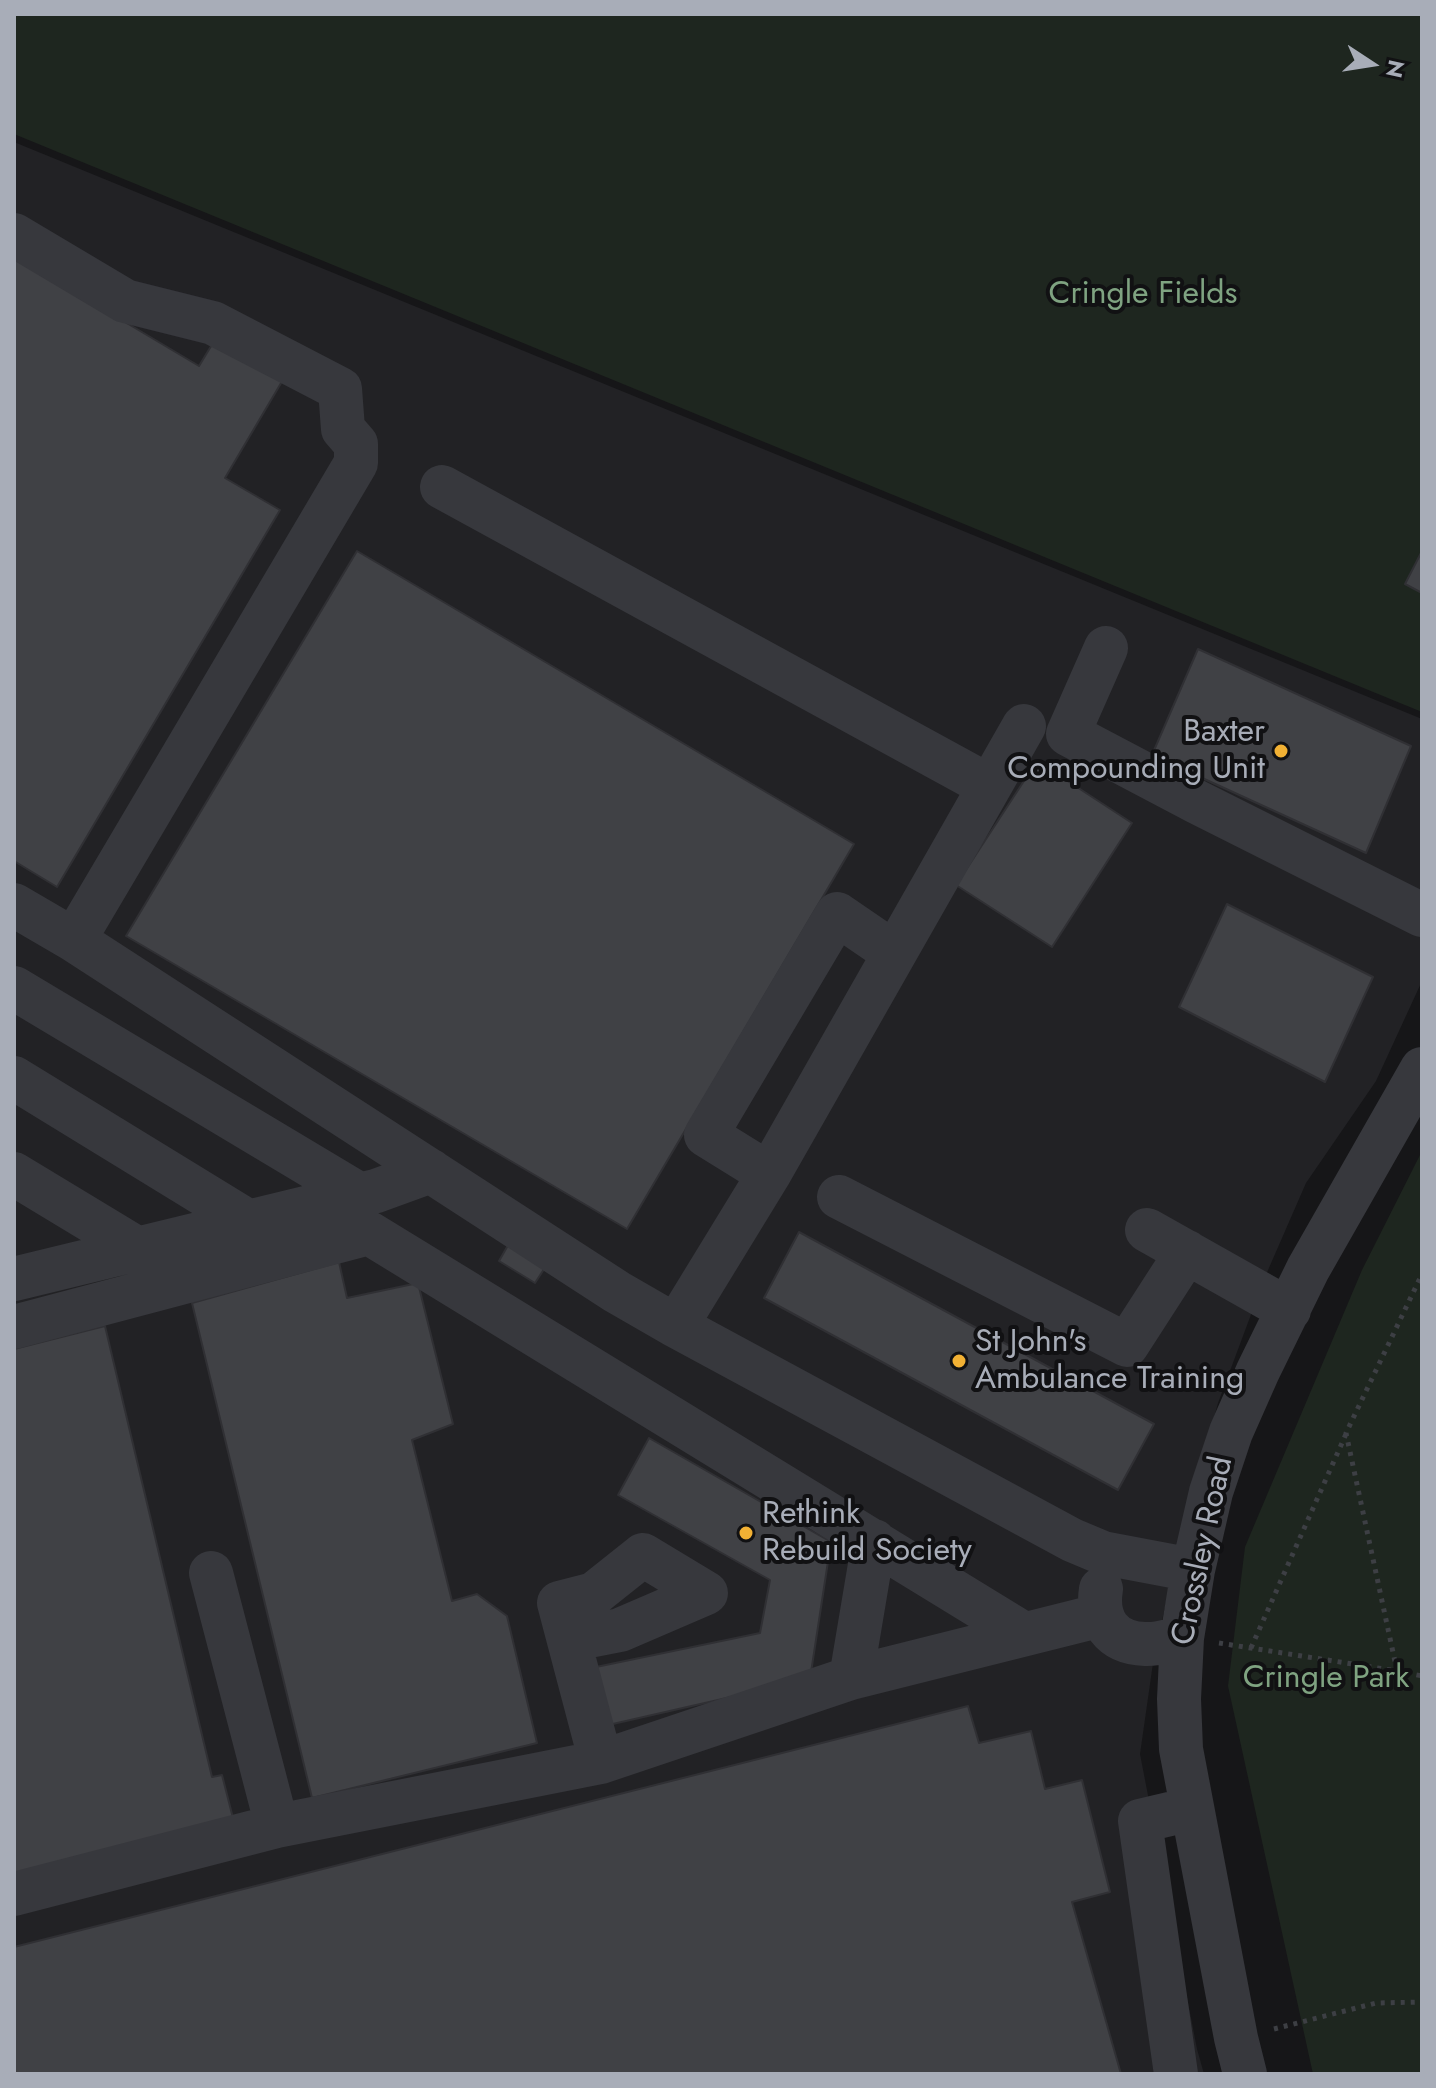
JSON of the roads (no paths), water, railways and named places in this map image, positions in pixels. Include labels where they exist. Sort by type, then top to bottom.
[{"type":"street","points":[[14,235],[125,301],[213,323],[340,389],[343,429],[356,444],[356,463],[74,940]]},
{"type":"street","points":[[442,487],[989,786]]},
{"type":"street","points":[[1106,648],[1068,734],[1422,915]]},
{"type":"street","points":[[676,1326],[769,1174],[1024,726]]},
{"type":"street","points":[[14,905],[74,940],[617,1292],[676,1326],[1072,1540],[1112,1555],[1193,1570]]},
{"type":"street","points":[[769,1174],[706,1135],[837,914],[894,953]]},
{"type":"street","points":[[14,988],[360,1195]]},
{"type":"street","name":"Crossley Road","points":[[1245,2074],[1181,1749],[1179,1699],[1182,1638],[1193,1570],[1211,1492],[1231,1432],[1258,1371],[1308,1269],[1422,1069]]},
{"type":"street","points":[[14,1078],[249,1222]]},
{"type":"street","points":[[20,1273],[138,1249],[360,1195],[431,1171]]},
{"type":"street","points":[[14,1174],[138,1249]]},
{"type":"street","points":[[839,1197],[1127,1345],[1187,1252]]},
{"type":"street","points":[[1147,1230],[1289,1310]]},
{"type":"street","points":[[14,1327],[369,1233],[1024,1634]]},
{"type":"street","points":[[851,1678],[874,1541]]},
{"type":"street","points":[[1112,1555],[1099,1600],[1102,1615],[1112,1634],[1128,1642],[1147,1645],[1182,1638]]},
{"type":"street","points":[[211,1573],[277,1826]]},
{"type":"street","points":[[14,1894],[277,1826],[601,1762],[851,1678],[1102,1615]]},
{"type":"street","points":[[569,1640],[601,1762]]},
{"type":"street","points":[[1176,2074],[1140,1821],[1191,1809]]},
{"type":"place","name":"Baxter Compounding Unit","points":[[1281,751]]},
{"type":"place","name":"St John's Ambulance Training","points":[[959,1361]]},
{"type":"place","name":"Rethink Rebuild Society","points":[[746,1533]]},
{"type":"park label","name":"Cringle Fields","points":[[1143,295]]},
{"type":"park label","name":"Cringle Park","points":[[1326,1679]]}]
